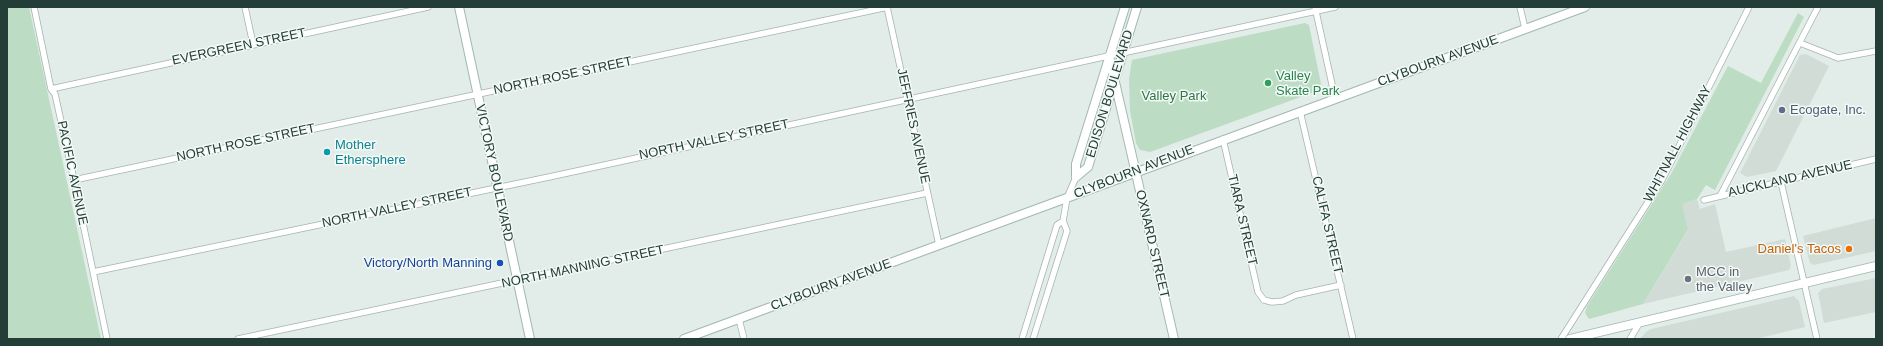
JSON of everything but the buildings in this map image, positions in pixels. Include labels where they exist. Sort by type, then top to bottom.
[{"type":"main road","name":"VICTORY BOULEVARD","points":[[459,7],[530,339]]},
{"type":"main road","name":"EDISON BOULEVARD","points":[[1076,177],[1076,164],[1124,7]]},
{"type":"main road","name":"EDISON BOULEVARD","points":[[1076,177],[1088,167],[1138,7]]},
{"type":"main road","name":"CLYBOURN AVENUE","points":[[684,339],[1223,139],[1585,7]]},
{"type":"main road","name":"OXNARD STREET","points":[[1109,56],[1174,339]]},
{"type":"main road","points":[[1570,339],[1876,266]]},
{"type":"street","name":"PACIFIC AVENUE","points":[[34,7],[51,89],[55,94],[74,180],[107,339]]},
{"type":"street","points":[[246,7],[253,44]]},
{"type":"street","name":"EVERGREEN STREET","points":[[51,89],[428,7]]},
{"type":"street","name":"NORTH ROSE STREET","points":[[74,180],[477,93],[887,7]]},
{"type":"street","name":"JEFFRIES AVENUE","points":[[887,7],[906,100],[940,245]]},
{"type":"street","name":"NORTH VALLEY STREET","points":[[93,272],[906,100],[1315,9],[1335,7]]},
{"type":"street","points":[[1520,7],[1525,29]]},
{"type":"street","name":"WHITNALL HIGHWAY","points":[[1561,339],[1662,180],[1749,7]]},
{"type":"street","points":[[1720,196],[1818,7]]},
{"type":"street","points":[[1315,9],[1335,98]]},
{"type":"street","points":[[1800,42],[1838,58],[1876,51]]},
{"type":"street","name":"CALIFA STREET","points":[[1300,111],[1342,284],[1353,339]]},
{"type":"street","name":"TIARA STREET","points":[[1223,139],[1258,292],[1264,300],[1283,302],[1296,295],[1342,284]]},
{"type":"street","name":"AUCKLAND AVENUE","points":[[1704,200],[1876,159]]},
{"type":"street","name":"EDISON BOULEVARD","points":[[1033,339],[1067,231],[1063,221],[1067,198],[1076,177]]},
{"type":"street","points":[[1781,182],[1817,339]]},
{"type":"street","name":"NORTH MANNING STREET","points":[[238,339],[927,193]]},
{"type":"street","name":"EDISON BOULEVARD","points":[[1022,339],[1057,225],[1063,221]]},
{"type":"street","points":[[739,319],[744,339]]},
{"type":"street","points":[[1630,339],[1640,322]]},
{"type":"shaded area","points":[[1806,54],[1829,66],[1776,171],[1747,177],[1740,173],[1800,55]]},
{"type":"shaded area","points":[[1697,199],[1700,209],[1715,204],[1726,252],[1785,239],[1791,266],[1789,270],[1643,304],[1688,231],[1681,204]]},
{"type":"shaded area","points":[[1876,218],[1876,251],[1814,265],[1810,263],[1803,236]]},
{"type":"shaded area","points":[[1876,278],[1876,312],[1824,323],[1818,293],[1822,289]]},
{"type":"shaded area","points":[[1794,296],[1799,301],[1805,327],[1756,339],[1640,339],[1651,329]]},
{"type":"green space","points":[[7,7],[29,7],[101,339],[7,339]]},
{"type":"green space","points":[[1798,13],[1804,17],[1715,190],[1706,185],[1697,199],[1682,204],[1688,230],[1643,304],[1589,319],[1585,313],[1587,306],[1671,174],[1728,66],[1761,83]]},
{"type":"green space","name":"Valley Park","points":[[1305,23],[1309,25],[1321,84],[1317,91],[1150,152],[1140,150],[1136,143],[1130,111],[1129,79],[1132,60]]},
{"type":"place","name":"Valley Skate Park","points":[[1268,83]]},
{"type":"place","name":"Ecogate, Inc.","points":[[1782,110]]},
{"type":"place","name":"Mother Ethersphere","points":[[327,152]]},
{"type":"place","name":"Daniel's Tacos","points":[[1849,249]]},
{"type":"place","name":"Victory/North Manning","points":[[500,263]]},
{"type":"place","name":"MCC in the Valley","points":[[1688,279]]}]
